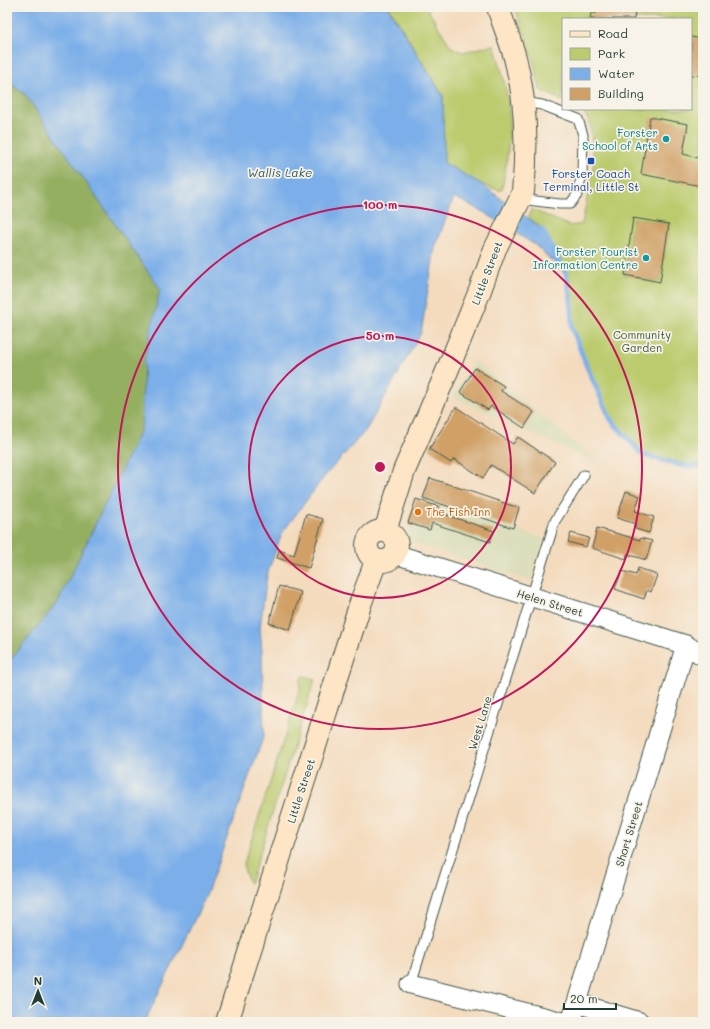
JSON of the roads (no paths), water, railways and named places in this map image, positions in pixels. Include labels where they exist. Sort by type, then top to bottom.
[{"type":"street","name":"Little Street","points":[[227,1022],[359,609],[386,557],[368,554],[366,544],[371,535],[380,531],[385,531],[404,471],[446,376],[495,249],[523,192],[525,165],[524,102],[517,65],[498,7]]},
{"type":"street","name":"Helen Street","points":[[386,557],[532,597],[686,645],[703,656]]},
{"type":"street","name":"Short Street","points":[[571,1022],[686,645]]},
{"type":"street","points":[[411,984],[563,1022]]},
{"type":"street","points":[[577,1003],[640,1022]]},
{"type":"lane","points":[[520,199],[570,204],[577,194],[582,175],[583,135],[578,119],[542,105],[524,102]]},
{"type":"lane","name":"West Lane","points":[[411,984],[555,521],[584,475]]},
{"type":"water","name":"Wallis Lake","points":[[7,7],[388,7],[443,96],[444,163],[478,182],[539,226],[566,274],[535,245],[485,213],[454,197],[435,248],[421,333],[366,430],[324,477],[282,533],[267,575],[260,628],[264,735],[206,896],[148,1015],[146,1022],[7,1022],[7,664],[58,602],[141,429],[144,362],[160,289],[25,94],[7,81]]},
{"type":"waterway","points":[[542,229],[566,274],[571,299],[572,328],[587,367],[611,420],[643,455],[685,466],[703,466]]},
{"type":"place","name":"Forster School of Arts","points":[[666,139]]},
{"type":"place","name":"Forster Coach Terminal, Little St","points":[[591,161]]},
{"type":"place","name":"Forster Tourist Information Centre","points":[[646,258]]},
{"type":"place","name":"The Fish Inn","points":[[418,512]]},
{"type":"park label","name":"Community Garden","points":[[642,341]]}]
